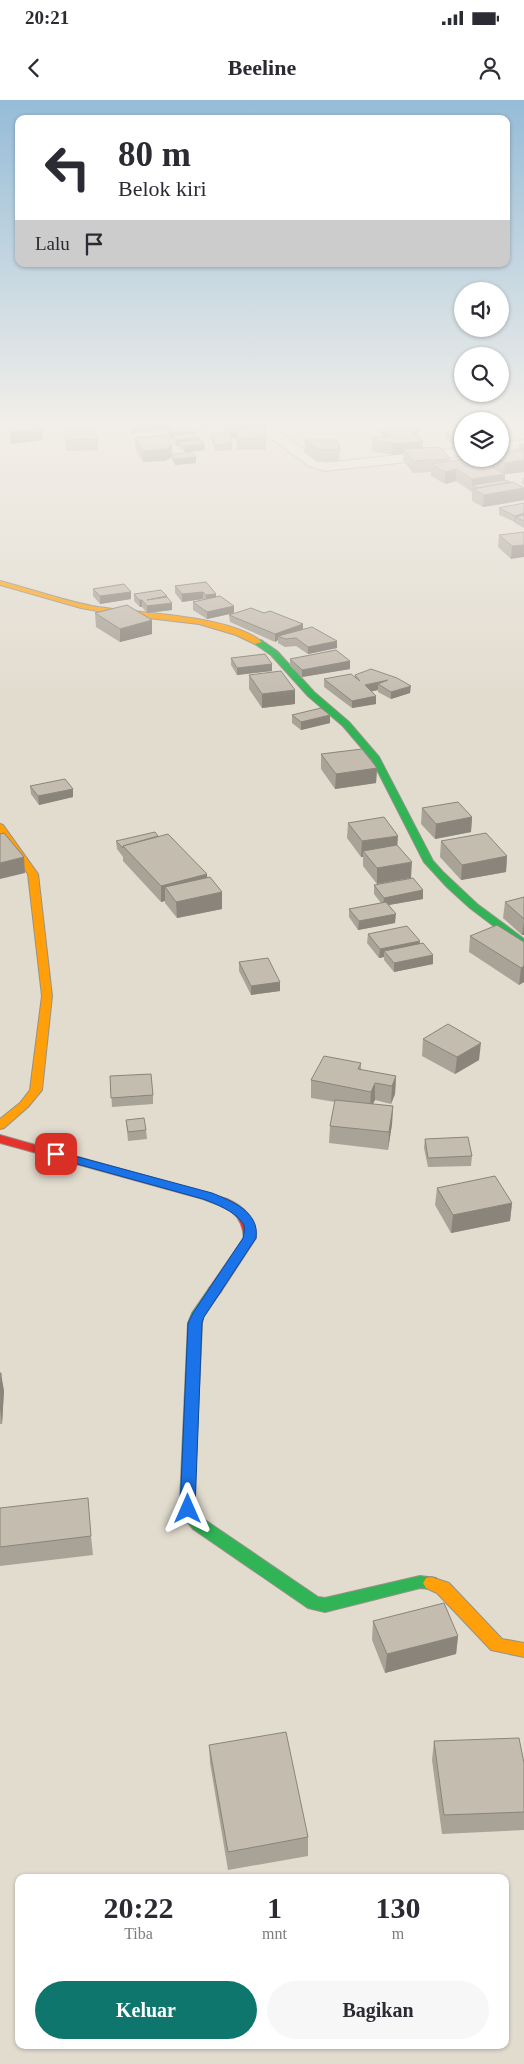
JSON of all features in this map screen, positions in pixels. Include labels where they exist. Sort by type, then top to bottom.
[{"type":"street","points":[[0,583],[93,608],[215,625],[245,635],[266,647],[311,694],[346,724],[376,759],[429,862],[438,875],[465,902],[524,943]]},
{"type":"street","points":[[0,827],[33,874],[47,996],[36,1090],[24,1106],[0,1125]]},
{"type":"street","points":[[0,1139],[207,1196],[225,1203],[248,1220],[251,1230],[250,1238],[197,1316],[195,1323],[187,1502],[192,1519],[198,1525],[314,1604],[325,1605],[420,1582],[432,1583],[443,1588],[497,1645],[524,1650]]},
{"type":"building","points":[[524,516],[524,521],[516,517]]},
{"type":"building","points":[[524,532],[524,545],[512,546],[499,535]]},
{"type":"building","points":[[206,582],[216,594],[206,595],[203,592],[182,594],[175,586]]},
{"type":"building","points":[[124,584],[131,592],[100,596],[93,589]]},
{"type":"building","points":[[161,590],[167,596],[147,600],[167,597],[172,603],[147,606],[134,594]]},
{"type":"building","points":[[220,596],[234,606],[207,612],[193,602]]},
{"type":"building","points":[[127,605],[152,620],[120,629],[95,613]]},
{"type":"building","points":[[251,608],[264,613],[270,611],[303,624],[275,634],[229,615]]},
{"type":"building","points":[[312,627],[337,641],[308,647],[296,638],[285,639],[278,636]]},
{"type":"building","points":[[336,650],[350,661],[302,670],[290,659]]},
{"type":"building","points":[[265,654],[272,664],[237,668],[231,658]]},
{"type":"building","points":[[371,669],[397,678],[411,686],[391,692],[378,684],[388,680],[365,685],[376,696],[352,701],[324,679],[351,674],[360,681],[355,675]]},
{"type":"building","points":[[281,671],[295,690],[262,694],[249,675]]},
{"type":"building","points":[[321,708],[330,715],[301,722],[292,715]]},
{"type":"building","points":[[362,749],[377,768],[336,774],[321,754]]},
{"type":"building","points":[[65,779],[73,789],[38,796],[30,786]]},
{"type":"building","points":[[458,802],[472,817],[436,824],[422,808]]},
{"type":"building","points":[[384,817],[398,836],[362,841],[348,823]]},
{"type":"building","points":[[155,832],[158,836],[123,846],[123,848],[116,841]]},
{"type":"building","points":[[4,833],[24,857],[0,863],[0,834]]},
{"type":"building","points":[[486,833],[507,856],[462,865],[441,841]]},
{"type":"building","points":[[168,834],[207,874],[161,886],[123,846]]},
{"type":"building","points":[[397,845],[412,862],[377,868],[363,851]]},
{"type":"building","points":[[210,877],[222,892],[176,902],[165,887]]},
{"type":"building","points":[[413,878],[423,890],[384,898],[374,885]]},
{"type":"building","points":[[524,897],[524,919],[505,902]]},
{"type":"building","points":[[386,902],[396,914],[359,921],[349,909]]},
{"type":"building","points":[[497,925],[524,942],[524,966],[521,968],[470,936]]},
{"type":"building","points":[[407,926],[420,941],[380,949],[368,934]]},
{"type":"building","points":[[423,943],[433,955],[394,963],[384,951]]},
{"type":"building","points":[[268,958],[280,982],[251,986],[239,962]]},
{"type":"building","points":[[448,1024],[481,1043],[457,1057],[423,1039]]},
{"type":"building","points":[[324,1056],[361,1063],[358,1069],[396,1076],[392,1086],[375,1083],[371,1092],[311,1080]]},
{"type":"building","points":[[151,1074],[153,1095],[111,1098],[110,1076]]},
{"type":"building","points":[[335,1100],[393,1106],[389,1132],[330,1126]]},
{"type":"building","points":[[144,1118],[146,1130],[128,1132],[126,1120]]},
{"type":"building","points":[[468,1137],[472,1156],[428,1158],[425,1139]]},
{"type":"building","points":[[495,1176],[512,1203],[453,1215],[437,1188]]},
{"type":"building","points":[[88,1498],[91,1536],[0,1547],[0,1508]]},
{"type":"building","points":[[444,1603],[458,1636],[387,1654],[373,1621]]},
{"type":"building","points":[[286,1732],[308,1837],[228,1852],[209,1745]]},
{"type":"building","points":[[519,1738],[524,1763],[524,1812],[444,1815],[434,1741]]},
{"type":"traffic: fast","points":[[258,642],[274,653],[311,694],[346,724],[376,759],[429,862],[439,874],[473,906],[524,943]]},
{"type":"traffic: fast","points":[[215,1290],[197,1316],[195,1323],[187,1502],[192,1519],[198,1525],[314,1603],[325,1605],[420,1582],[431,1583]]},
{"type":"traffic: slow","points":[[0,583],[93,608],[219,626],[258,642]]},
{"type":"traffic: slow","points":[[0,827],[33,874],[47,996],[36,1090],[24,1105],[0,1125]]},
{"type":"traffic: slow","points":[[431,1583],[443,1588],[497,1645],[524,1650]]},
{"type":"traffic: jam","points":[[0,1139],[207,1196],[231,1205],[247,1221],[250,1238],[215,1290]]},
{"type":"route","points":[[56,1154],[207,1196],[225,1203],[248,1220],[251,1230],[250,1238],[197,1316],[195,1323],[188,1509]]}]
